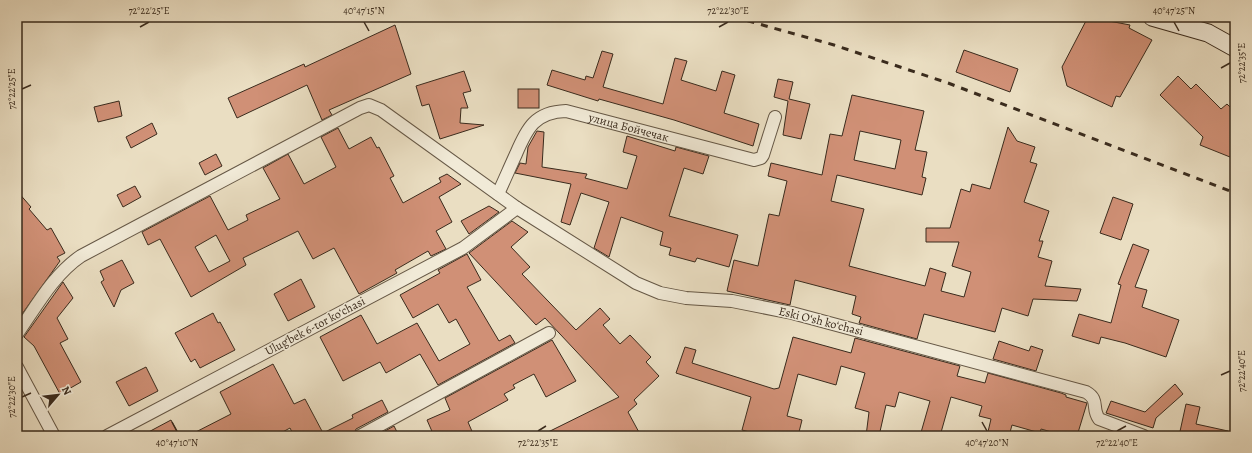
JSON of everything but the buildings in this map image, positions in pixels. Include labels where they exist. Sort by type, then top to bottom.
[{"type":"main road","points":[[1152,17],[1208,33],[1235,48]]},
{"type":"street","name":"Eski Oʻsh koʻchasi","points":[[17,334],[51,285],[71,262],[80,256],[360,108],[369,105],[381,110],[517,208],[636,283],[660,293],[686,298],[759,305],[1086,392],[1094,399],[1098,419],[1144,436]]},
{"type":"street","name":"улица Бойчечак","points":[[498,194],[526,131],[535,121],[550,113],[566,112],[754,160],[761,158],[763,155],[775,118]]},
{"type":"street","name":"Ulug‘bek 6-tor koʻchasi","points":[[107,436],[463,248],[517,208]]},
{"type":"street","points":[[360,436],[549,333]]},
{"type":"street","points":[[17,367],[54,436]]},
{"type":"railway","points":[[17,22],[37,17]]},
{"type":"railway","points":[[734,17],[834,45],[948,83],[1235,193]]}]
